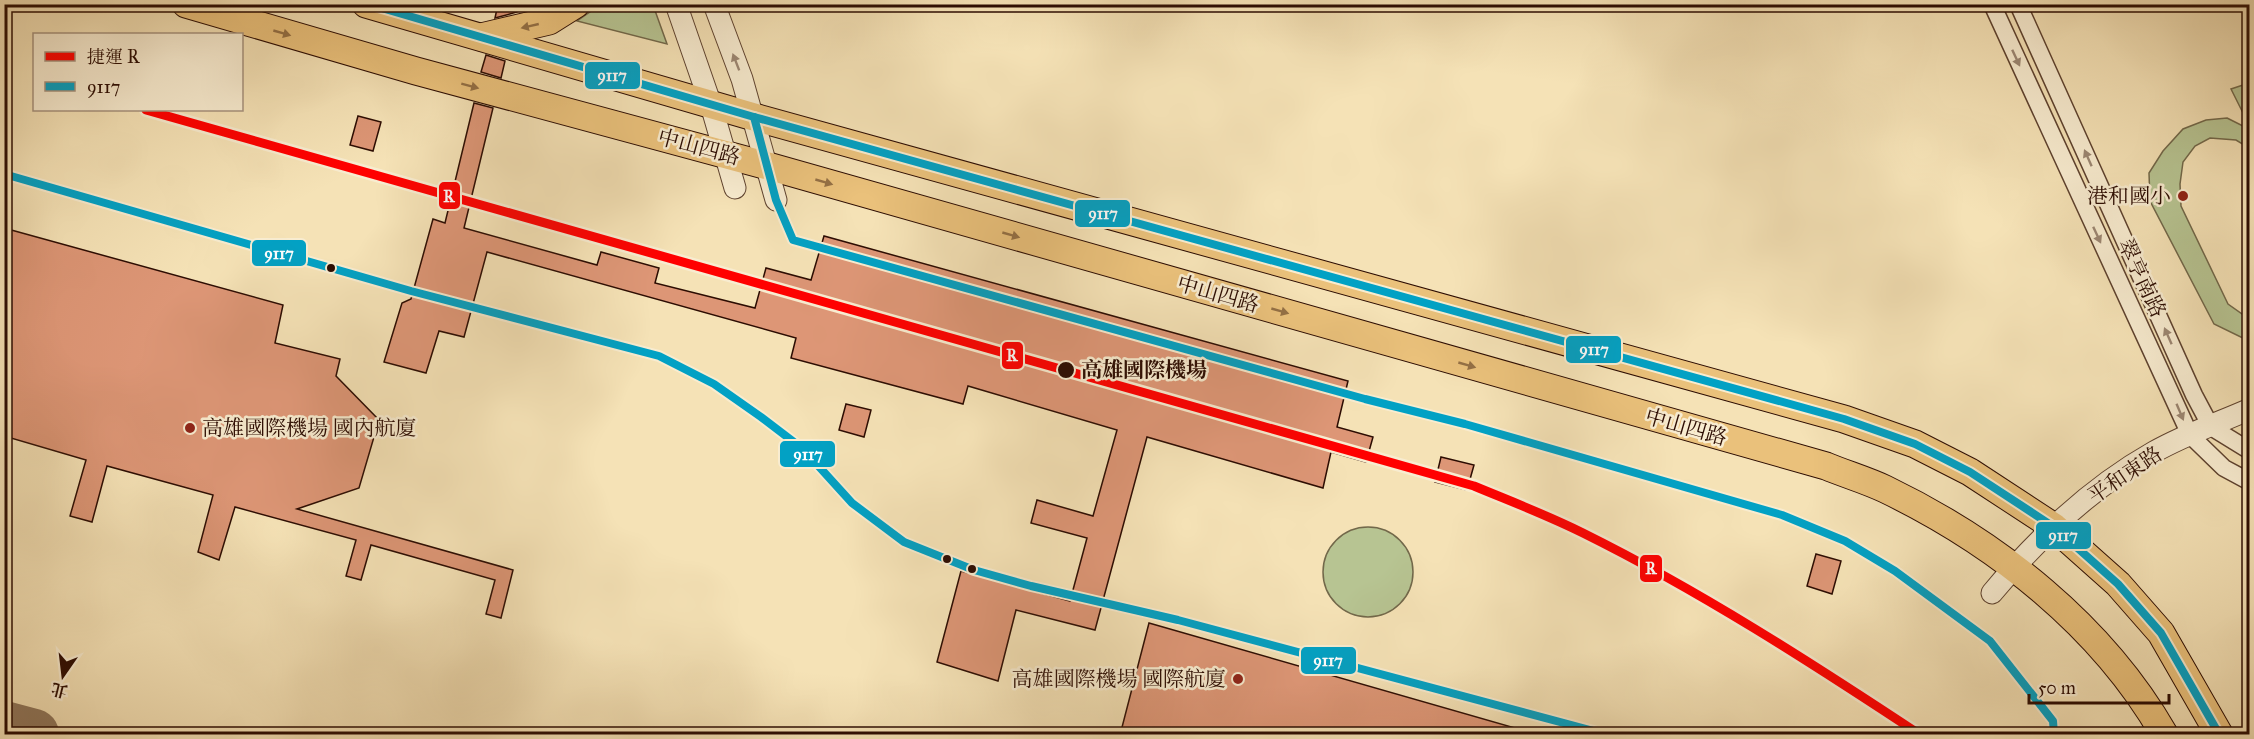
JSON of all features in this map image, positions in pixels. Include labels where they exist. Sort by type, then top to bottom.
[{"type":"main road","name":"中山四路","points":[[186,4],[416,72],[726,154],[1826,466],[1883,488],[1938,516],[2014,566],[2111,658],[2150,710],[2164,735]]},
{"type":"main road","name":"中山四路","points":[[366,4],[711,105],[1844,419],[1915,444],[1970,472],[2054,527],[2118,584],[2161,633],[2219,735]]},
{"type":"main road","points":[[480,37],[549,21],[576,4]]},
{"type":"street","points":[[676,4],[711,105],[735,188]]},
{"type":"street","points":[[714,4],[742,79],[776,200]]},
{"type":"street","name":"翠亨南路","points":[[1992,4],[2190,435],[2224,468],[2250,482]]},
{"type":"street","name":"翠亨南路","points":[[2018,4],[2189,384],[2211,427]]},
{"type":"street","name":"平和東路","points":[[1992,593],[2014,566],[2054,527],[2135,464],[2154,452],[2250,409]]},
{"type":"street","points":[[2211,427],[2250,451]]},
{"type":"green space","points":[[600,5],[653,5],[667,44],[577,21]]},
{"type":"green space","points":[[2250,83],[2249,125],[2231,89]]},
{"type":"green space","points":[[2227,118],[2249,129],[2249,148],[2236,140],[2210,138],[2195,146],[2183,162],[2180,184],[2181,206],[2228,304],[2249,319],[2249,341],[2214,324],[2150,201],[2149,173],[2163,151],[2183,129],[2206,120]]},
{"type":"green space","points":[[1368,527],[1385,531],[1400,540],[1409,555],[1413,572],[1409,589],[1400,604],[1385,613],[1368,617],[1351,613],[1336,604],[1327,589],[1323,572],[1327,555],[1336,540],[1351,531]]},
{"type":"building","points":[[498,4],[519,4],[517,12],[495,18]]},
{"type":"building","points":[[486,55],[505,61],[501,78],[481,72]]},
{"type":"building","points":[[474,103],[493,108],[464,228],[597,265],[601,252],[659,268],[655,283],[755,308],[766,268],[811,280],[824,236],[1348,381],[1337,427],[1373,437],[1366,462],[1331,452],[1323,488],[1147,437],[1095,630],[1016,610],[998,681],[937,662],[961,571],[1070,601],[1087,538],[1031,523],[1037,500],[1093,516],[1117,430],[968,386],[963,404],[791,358],[796,338],[487,252],[464,337],[439,331],[426,373],[384,362],[402,303],[411,299],[433,219],[445,223]]},
{"type":"building","points":[[358,116],[381,122],[373,151],[350,145]]},
{"type":"building","name":"高雄國際機場 國內航廈","points":[[4,228],[283,305],[275,343],[340,359],[336,376],[379,420],[359,488],[297,509],[513,570],[501,618],[486,614],[495,580],[371,545],[361,580],[346,576],[356,540],[235,507],[219,560],[198,552],[213,495],[107,466],[92,522],[70,516],[86,460],[4,436]]},
{"type":"building","points":[[846,404],[871,410],[864,437],[839,430]]},
{"type":"building","points":[[1441,457],[1474,465],[1467,490],[1435,482]]},
{"type":"building","points":[[1816,554],[1841,561],[1832,594],[1807,586]]},
{"type":"building","name":"高雄國際機場 國際航廈","points":[[1149,623],[1522,730],[1522,735],[1120,735]]},
{"type":"taxiway","points":[[4,726],[34,734]]},
{"type":"metro line","name":"R","points":[[150,111],[1474,486],[1569,526],[1627,555],[1796,654],[1919,734]]},
{"type":"transit line","name":"9117","points":[[368,4],[754,117],[1844,419],[1915,444],[1970,472],[2054,527],[2118,584],[2161,633],[2219,734]]},
{"type":"transit line","name":"9117","points":[[754,117],[776,200],[793,240],[1365,399],[1465,424],[1782,515],[1845,541],[1895,571],[1990,641],[2053,721],[2054,734]]},
{"type":"transit line","name":"9117","points":[[4,174],[411,291],[659,356],[714,384],[761,417],[803,449],[852,503],[904,542],[974,570],[1031,586],[1178,620],[1605,734]]},
{"type":"place","name":"港和國小","points":[[2183,196]]},
{"type":"place","name":"高雄國際機場","points":[[1066,370]]},
{"type":"place","name":"高雄國際機場 國內航廈","points":[[190,428]]},
{"type":"place","name":"高雄國際機場 國際航廈","points":[[1238,679]]}]
